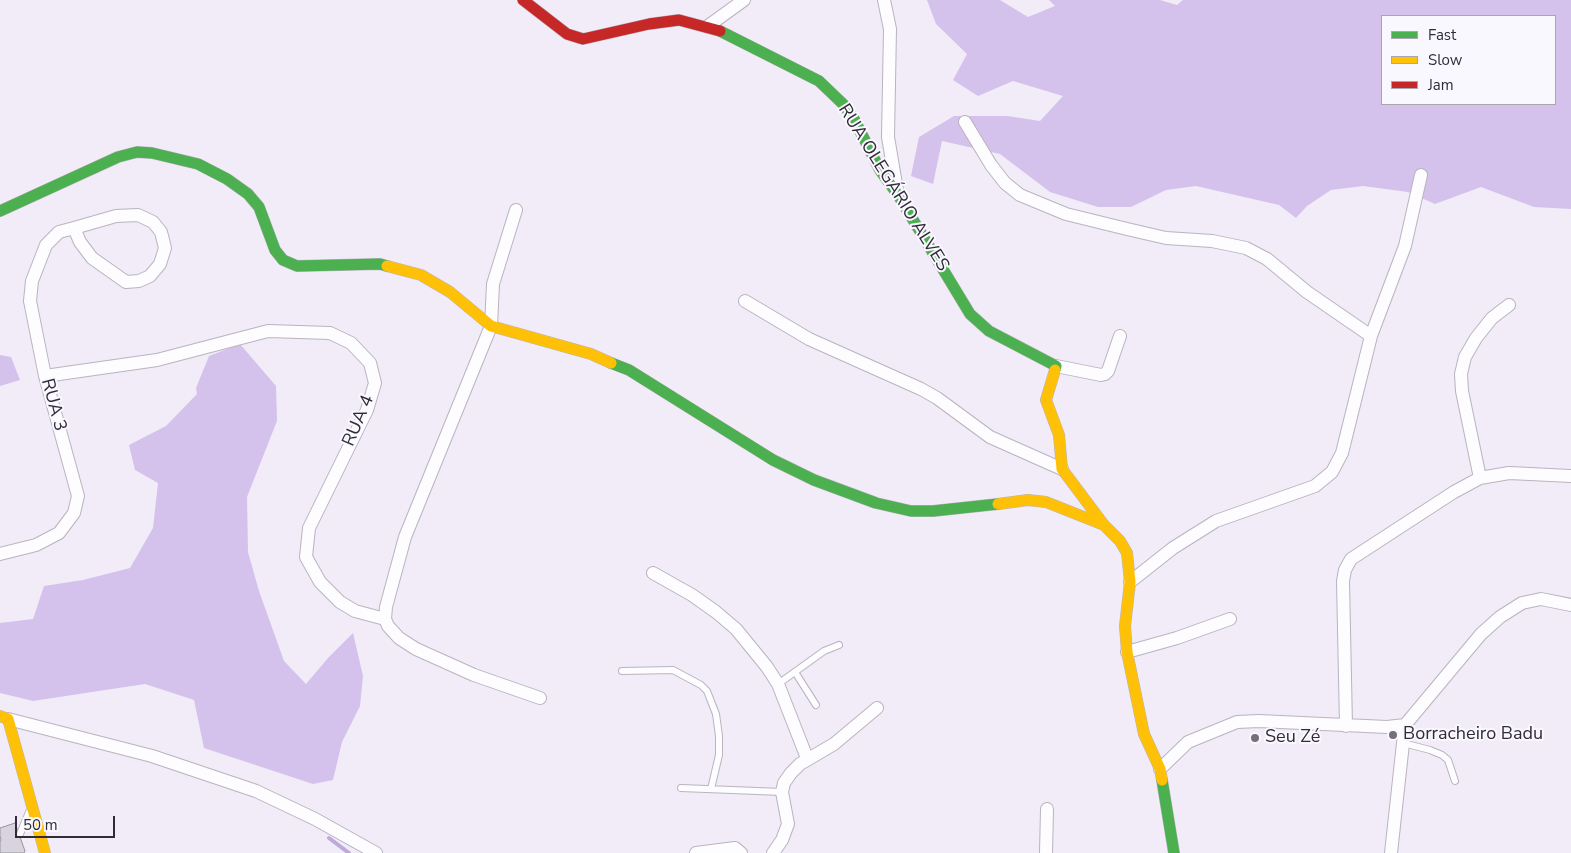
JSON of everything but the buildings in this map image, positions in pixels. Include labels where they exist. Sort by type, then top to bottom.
[{"type":"street","name":"RUA OLEGÁRIO ALVES","points":[[523,0],[567,34],[583,39],[595,38],[649,24],[679,20],[708,26],[737,38],[818,81],[843,104],[854,119],[880,170],[898,195],[970,314],[990,331],[1056,366]]},
{"type":"street","points":[[708,26],[744,0]]},
{"type":"street","points":[[884,0],[890,29],[888,137],[898,195]]},
{"type":"street","points":[[965,122],[991,165],[1005,183],[1020,195],[1066,214],[1166,238],[1212,241],[1246,248],[1267,259],[1307,292],[1371,336]]},
{"type":"street","points":[[0,211],[118,157],[137,152],[152,153],[198,164],[227,179],[248,194],[259,207],[275,250],[284,260],[297,266],[380,264],[421,276],[450,292],[491,326],[608,360],[629,370],[773,460],[814,480],[876,503],[911,512],[1028,500],[1046,502],[1104,526]]},
{"type":"street","points":[[1130,582],[1174,548],[1216,521],[1315,486],[1332,472],[1342,452],[1371,336],[1405,246],[1421,175]]},
{"type":"street","points":[[516,210],[493,284],[491,326],[405,537],[386,607],[385,620],[399,638],[416,649],[474,676],[540,698]]},
{"type":"street","name":"RUA 3","points":[[0,554],[36,545],[59,533],[74,513],[78,496],[45,376],[30,301],[32,281],[46,245],[59,232],[116,216],[138,215],[154,222],[161,232],[165,248],[160,264],[150,276],[139,281],[126,282],[92,258],[80,242],[74,228]]},
{"type":"street","points":[[745,301],[809,339],[929,393],[990,437],[1062,469],[1104,526],[1120,541],[1127,553],[1130,582],[1125,626],[1127,652],[1144,734],[1160,768],[1174,853]]},
{"type":"street","points":[[1480,478],[1462,391],[1461,374],[1465,357],[1476,338],[1492,318],[1509,305]]},
{"type":"street","name":"RUA 4","points":[[45,376],[157,360],[268,330],[330,333],[351,343],[370,363],[375,383],[367,410],[309,528],[306,557],[320,582],[340,602],[355,611],[385,620]]},
{"type":"street","points":[[1062,469],[1059,435],[1046,400],[1056,366],[1101,375],[1105,374],[1108,371],[1120,336]]},
{"type":"street","points":[[1346,726],[1345,570],[1350,560],[1454,492],[1480,478],[1509,474],[1571,476]]},
{"type":"street","points":[[653,573],[692,594],[736,629],[767,667],[778,684],[807,758]]},
{"type":"street","points":[[1391,853],[1405,725],[1482,634],[1500,617],[1522,603],[1541,599],[1571,604]]},
{"type":"street","points":[[1127,652],[1230,619]]},
{"type":"street","points":[[773,853],[782,840],[788,824],[782,792],[784,784],[791,773],[807,758],[834,744],[877,708]]},
{"type":"street","points":[[4,718],[32,804],[45,853]]},
{"type":"street","points":[[4,718],[152,756],[256,791],[315,819],[376,853]]},
{"type":"street","points":[[1160,768],[1188,742],[1238,722],[1259,721],[1387,727],[1405,725]]},
{"type":"street","points":[[1046,853],[1047,809]]},
{"type":"street","points":[[696,853],[735,848],[741,853]]},
{"type":"lane","points":[[778,684],[824,651],[839,645]]},
{"type":"lane","points":[[622,671],[673,670],[701,684],[707,691],[716,714],[719,736],[718,755],[711,789]]},
{"type":"lane","points":[[795,672],[816,705]]},
{"type":"lane","points":[[1404,743],[1442,755],[1448,760],[1455,781]]},
{"type":"lane","points":[[681,788],[782,792]]},
{"type":"lane","points":[[20,834],[32,804]]},
{"type":"shaded area","points":[[927,0],[1000,0],[1028,17],[1055,6],[1049,0],[1160,0],[1177,5],[1183,0],[1571,0],[1571,209],[1534,207],[1481,187],[1435,204],[1408,192],[1363,186],[1331,190],[1307,206],[1296,218],[1279,205],[1196,186],[1166,190],[1131,207],[1098,207],[1050,192],[1000,154],[942,141],[933,184],[911,176],[919,137],[954,116],[1008,116],[1040,121],[1063,96],[1013,81],[978,96],[953,80],[967,54],[936,24]]},
{"type":"shaded area","points":[[240,344],[276,386],[277,421],[247,497],[248,552],[259,591],[284,661],[306,684],[353,633],[363,676],[360,706],[342,742],[333,780],[313,784],[204,748],[194,700],[145,684],[33,701],[0,693],[0,623],[33,619],[44,586],[83,580],[130,568],[153,528],[158,483],[135,470],[129,445],[166,426],[197,394],[196,388],[209,356]]},
{"type":"shaded area","points":[[0,355],[11,357],[20,380],[0,386]]},
{"type":"waterway","points":[[329,838],[349,853]]},
{"type":"traffic: fast","points":[[720,31],[819,81],[843,104],[854,119],[880,170],[898,195],[970,314],[989,331],[1056,366],[1055,370]]},
{"type":"traffic: fast","points":[[0,211],[118,157],[137,152],[152,153],[198,164],[227,179],[248,194],[259,207],[275,250],[283,260],[297,266],[380,264],[387,266]]},
{"type":"traffic: fast","points":[[611,363],[629,370],[773,460],[814,480],[876,503],[911,511],[933,511],[998,504]]},
{"type":"traffic: fast","points":[[1162,780],[1174,853]]},
{"type":"traffic: slow","points":[[387,266],[421,275],[450,292],[491,326],[591,354],[611,363]]},
{"type":"traffic: slow","points":[[1055,370],[1046,400],[1059,435],[1062,469],[1104,525]]},
{"type":"traffic: slow","points":[[998,504],[1028,500],[1046,502],[1104,525],[1120,541],[1127,553],[1130,582],[1125,626],[1127,652],[1144,734],[1160,769],[1162,780]]},
{"type":"traffic: slow","points":[[0,716],[8,719],[45,853]]},
{"type":"traffic: jam","points":[[523,0],[567,34],[583,39],[649,24],[679,20],[720,31]]},
{"type":"place","name":"Borracheiro Badu","points":[[1393,735]]},
{"type":"place","name":"Seu Zé","points":[[1255,738]]}]
